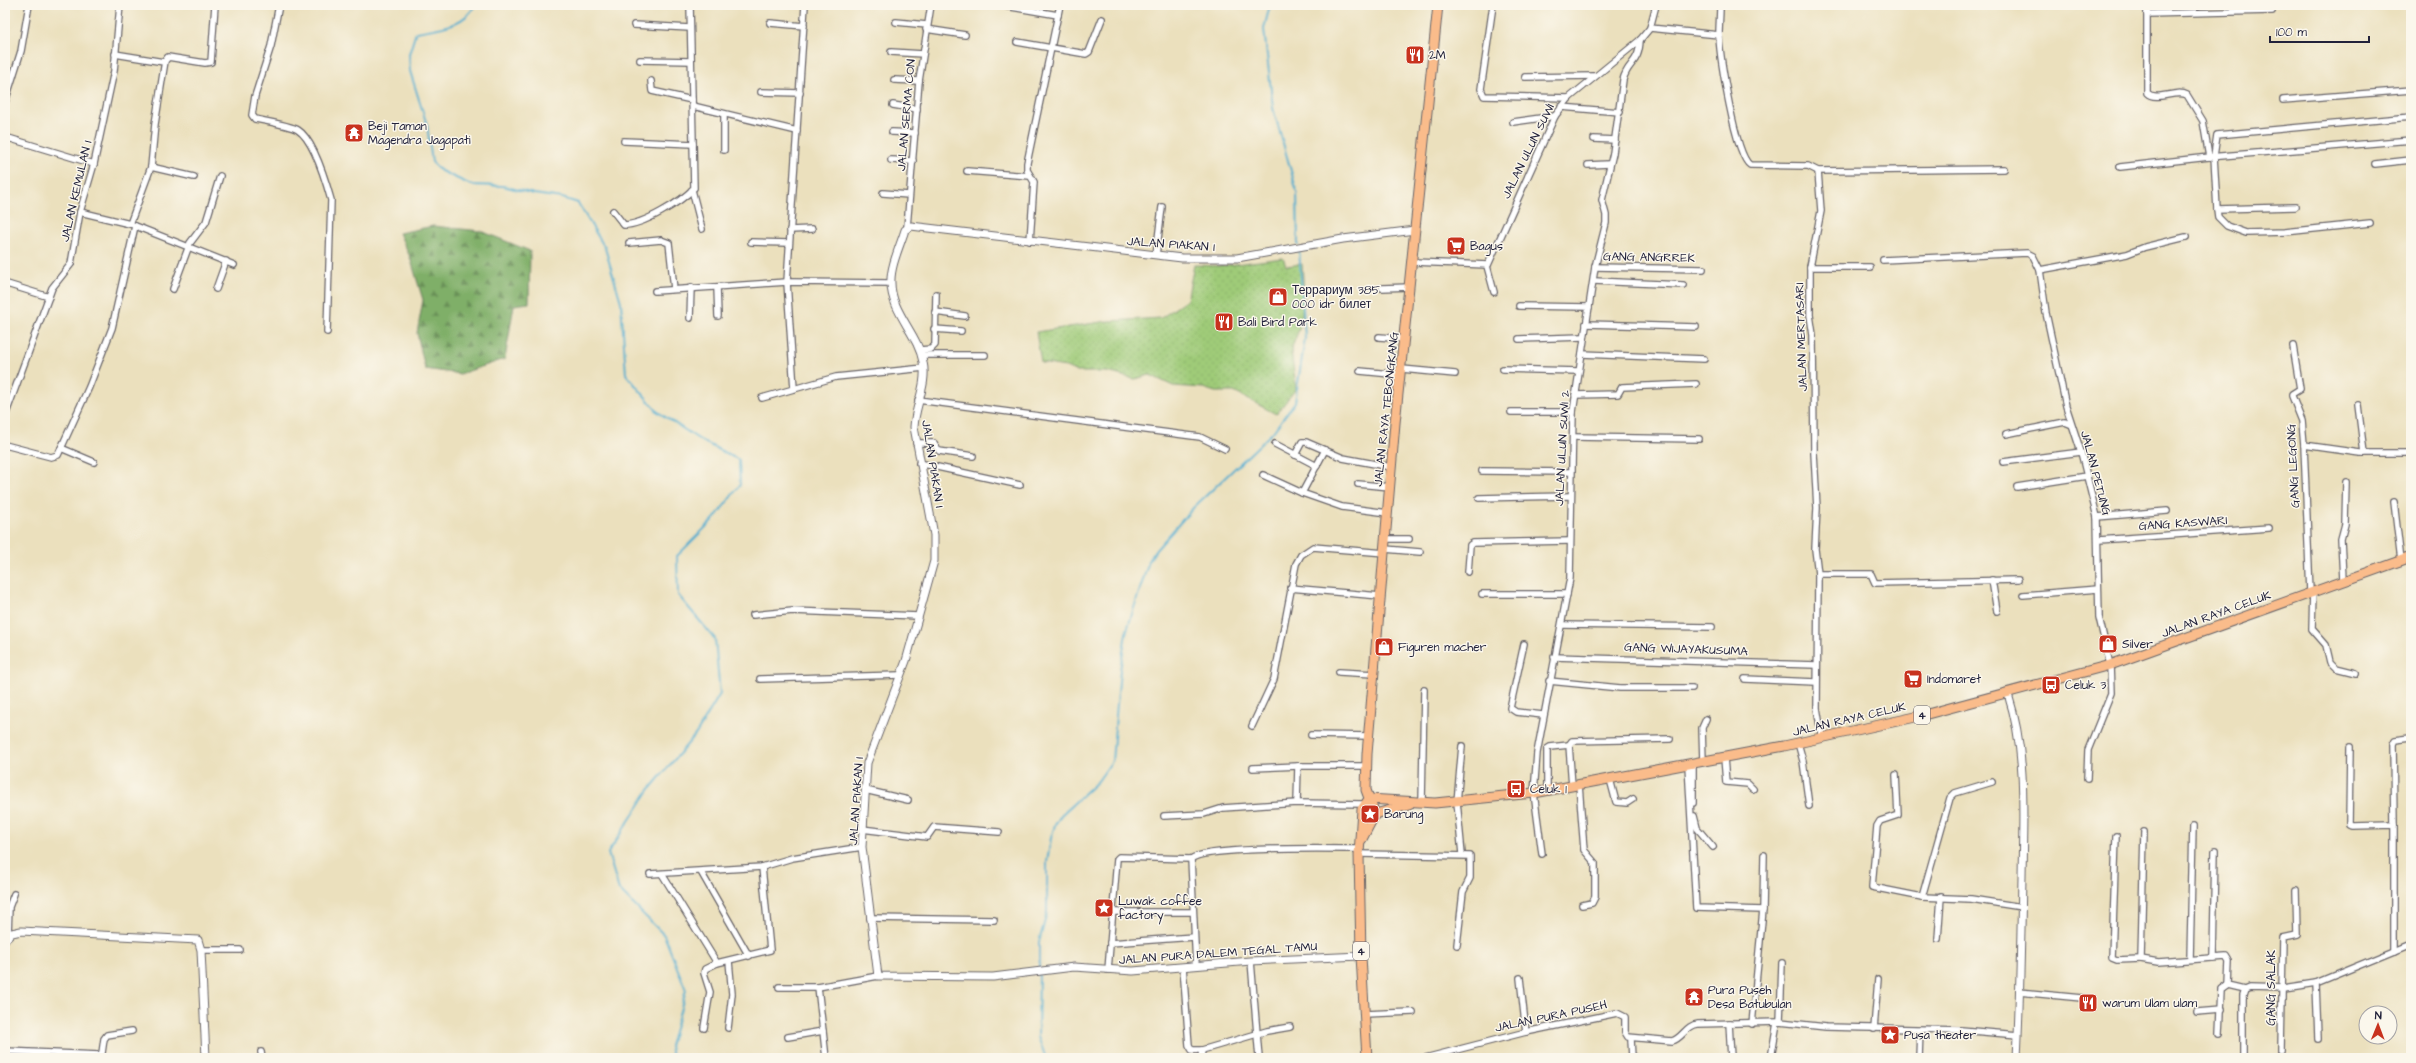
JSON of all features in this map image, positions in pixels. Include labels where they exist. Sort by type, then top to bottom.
[{"type":"main road","name":"JALAN RAYA TEBONGKANG","points":[[1376,814],[1366,802],[1368,736],[1391,467],[1438,5]]},
{"type":"main road","name":"JALAN RAYA CELUK","points":[[1366,802],[1457,802],[1534,793],[1724,758],[1822,738],[2008,694],[2110,665],[2343,580],[2411,557]]},
{"type":"main road","name":"4","points":[[1366,802],[1360,849],[1360,956],[1367,1058]]},
{"type":"main road","name":"JALAN RAYA CELUK","points":[[1376,814],[1419,803]]},
{"type":"main road","name":"4","points":[[1360,849],[1376,814]]},
{"type":"street","points":[[5,102],[21,51],[30,5]]},
{"type":"street","name":"JALAN KEMULAN I","points":[[5,416],[54,285],[71,264],[80,212],[94,164],[114,71],[120,5]]},
{"type":"street","points":[[5,445],[54,457],[58,455],[89,386],[112,328],[133,225],[151,167],[155,124],[164,62],[168,57],[205,63],[211,62],[215,5]]},
{"type":"street","points":[[279,5],[271,46],[255,96],[252,115],[255,119],[299,131],[312,148],[326,184],[330,200],[327,332]]},
{"type":"street","points":[[612,211],[624,225],[638,221],[666,210],[692,190],[694,186],[690,5]]},
{"type":"street","points":[[794,389],[787,282],[805,5]]},
{"type":"street","name":"JALAN SERMA CON","points":[[907,227],[919,81],[922,54],[931,5]]},
{"type":"street","points":[[999,5],[1058,15]]},
{"type":"street","points":[[1030,241],[1034,182],[1027,170],[1027,161],[1052,49],[1060,5]]},
{"type":"street","points":[[1493,5],[1481,89],[1484,96],[1569,98]]},
{"type":"street","name":"JALAN ULUN SUWI","points":[[1487,266],[1555,116],[1569,98],[1640,40],[1650,28],[1656,5]]},
{"type":"street","points":[[1720,5],[1719,35],[1733,122],[1745,160],[1753,166],[1801,166],[1818,171],[2004,169]]},
{"type":"street","points":[[2147,5],[2147,93],[2152,96],[2181,93],[2187,95],[2203,121],[2211,157],[2218,217],[2226,226],[2246,233],[2285,232],[2370,223]]},
{"type":"street","points":[[2146,14],[2272,11]]},
{"type":"street","points":[[1017,42],[1086,54],[1089,52],[1102,19]]},
{"type":"street","points":[[896,22],[965,35]]},
{"type":"street","points":[[770,23],[804,26]]},
{"type":"street","points":[[634,25],[690,28]]},
{"type":"street","points":[[1650,28],[1719,35]]},
{"type":"street","name":"JALAN ULUN SUWI 2","points":[[1542,854],[1534,793],[1537,753],[1543,715],[1554,657],[1562,625],[1572,561],[1570,541],[1570,496],[1575,395],[1595,267],[1601,236],[1606,223],[1606,215],[1602,200],[1620,112],[1624,76],[1638,58],[1640,40]]},
{"type":"street","points":[[891,52],[922,54]]},
{"type":"street","points":[[115,54],[164,62]]},
{"type":"street","points":[[640,60],[691,61]]},
{"type":"street","points":[[1526,77],[1595,76]]},
{"type":"street","points":[[894,80],[919,81]]},
{"type":"street","points":[[651,81],[650,89],[652,91],[724,114],[796,131]]},
{"type":"street","points":[[2283,100],[2411,90]]},
{"type":"street","points":[[761,92],[800,93]]},
{"type":"street","points":[[893,105],[917,109]]},
{"type":"street","points":[[1561,107],[1620,112]]},
{"type":"street","points":[[724,114],[724,150]]},
{"type":"street","points":[[1513,122],[1555,116]]},
{"type":"street","points":[[2211,157],[2216,138],[2220,134],[2411,117]]},
{"type":"street","points":[[892,132],[915,133]]},
{"type":"street","points":[[5,137],[44,151],[94,164]]},
{"type":"street","points":[[1594,139],[1615,140]]},
{"type":"street","points":[[2120,168],[2211,157],[2411,140]]},
{"type":"street","points":[[624,141],[693,144]]},
{"type":"street","points":[[891,160],[913,161]]},
{"type":"street","points":[[2375,164],[2411,160]]},
{"type":"street","points":[[1588,164],[1609,164]]},
{"type":"street","points":[[151,167],[194,177]]},
{"type":"street","points":[[967,171],[1030,176]]},
{"type":"street","name":"JALAN MERTASARI","points":[[1818,171],[1821,211],[1810,267],[1810,315],[1813,335],[1816,508],[1815,549],[1818,574],[1816,682],[1817,708],[1822,738]]},
{"type":"street","points":[[173,288],[191,240],[206,222],[220,176]]},
{"type":"street","points":[[692,190],[702,229]]},
{"type":"street","points":[[883,193],[909,195]]},
{"type":"street","points":[[1156,255],[1162,207]]},
{"type":"street","points":[[2217,209],[2295,207]]},
{"type":"street","points":[[80,212],[133,225],[234,265]]},
{"type":"street","name":"JALAN PIAKAN I","points":[[878,976],[870,918],[867,876],[862,847],[862,829],[868,758],[900,675],[931,576],[935,546],[919,463],[914,427],[918,400],[924,380],[924,368],[920,353],[896,304],[891,283],[907,227],[917,226],[1030,241],[1182,258],[1237,258],[1313,244],[1416,230]]},
{"type":"street","points":[[790,230],[812,229]]},
{"type":"street","points":[[2040,270],[2127,254],[2145,246],[2186,238]]},
{"type":"street","points":[[629,243],[661,240],[669,243],[674,289]]},
{"type":"street","points":[[751,242],[789,244]]},
{"type":"street","points":[[1883,260],[2027,253],[2033,256],[2040,270],[2046,313],[2070,424]]},
{"type":"street","points":[[216,289],[226,261]]},
{"type":"street","points":[[1412,262],[1487,266],[1494,292]]},
{"type":"street","name":"GANG ANGRREK","points":[[1595,267],[1702,269]]},
{"type":"street","points":[[1810,267],[1870,267]]},
{"type":"street","points":[[1594,281],[1683,285]]},
{"type":"street","points":[[655,291],[691,287],[717,287],[787,282],[891,283]]},
{"type":"street","points":[[7,284],[49,297]]},
{"type":"street","points":[[690,318],[691,287]]},
{"type":"street","points":[[717,287],[718,316]]},
{"type":"street","points":[[1382,288],[1410,287]]},
{"type":"street","points":[[920,353],[934,347],[936,294]]},
{"type":"street","points":[[1519,306],[1589,307]]},
{"type":"street","points":[[935,312],[964,316]]},
{"type":"street","points":[[1586,324],[1696,327]]},
{"type":"street","points":[[934,329],[961,331]]},
{"type":"street","points":[[1379,337],[1405,339]]},
{"type":"street","points":[[1519,339],[1583,337]]},
{"type":"street","name":"GANG LEGONG","points":[[2293,346],[2300,389],[2292,394],[2292,396],[2302,421],[2312,592],[2312,629],[2314,634],[2326,644],[2330,662],[2336,668],[2356,673]]},
{"type":"street","points":[[920,353],[985,354]]},
{"type":"street","points":[[1582,354],[1704,359]]},
{"type":"street","points":[[762,398],[836,377],[924,368]]},
{"type":"street","points":[[1503,369],[1578,371]]},
{"type":"street","points":[[1360,371],[1455,374]]},
{"type":"street","points":[[1575,395],[1618,394],[1622,387],[1696,384]]},
{"type":"street","points":[[918,400],[1200,437],[1225,449]]},
{"type":"street","points":[[2358,405],[2364,453]]},
{"type":"street","points":[[1511,412],[1573,412]]},
{"type":"street","name":"JALAN PETUNG","points":[[2006,434],[2065,422],[2070,424],[2081,452],[2097,517],[2099,540],[2098,617],[2110,665],[2110,698],[2088,750],[2087,779]]},
{"type":"street","points":[[1573,437],[1699,439]]},
{"type":"street","points":[[1295,455],[1304,441],[1343,458],[1391,467]]},
{"type":"street","points":[[916,443],[934,443],[939,451],[973,456]]},
{"type":"street","points":[[1275,444],[1317,466]]},
{"type":"street","points":[[2304,445],[2364,453],[2411,453]]},
{"type":"street","points":[[61,448],[94,462]]},
{"type":"street","points":[[1302,493],[1325,450]]},
{"type":"street","points":[[2003,462],[2081,452]]},
{"type":"street","points":[[919,463],[1020,485]]},
{"type":"street","points":[[1482,471],[1571,472]]},
{"type":"street","points":[[1263,475],[1302,493],[1349,509],[1388,513]]},
{"type":"street","points":[[2017,487],[2087,476]]},
{"type":"street","points":[[2343,580],[2341,539],[2346,524],[2346,482]]},
{"type":"street","points":[[1358,484],[1390,487]]},
{"type":"street","points":[[1479,498],[1570,496]]},
{"type":"street","points":[[2394,502],[2401,561]]},
{"type":"street","points":[[2097,517],[2167,510]]},
{"type":"street","name":"GANG KASWARI","points":[[2099,540],[2269,528]]},
{"type":"street","points":[[1385,547],[1409,539]]},
{"type":"street","points":[[1468,572],[1470,545],[1472,543],[1570,541]]},
{"type":"street","points":[[1252,726],[1274,679],[1290,588],[1296,564],[1301,555],[1313,547],[1385,547],[1420,552]]},
{"type":"street","points":[[1818,574],[1873,574],[1875,582],[2018,580]]},
{"type":"street","points":[[1992,580],[1997,611]]},
{"type":"street","points":[[1290,588],[1380,596]]},
{"type":"street","points":[[2023,594],[2098,589]]},
{"type":"street","points":[[1482,594],[1566,594]]},
{"type":"street","points":[[753,615],[793,611],[918,616]]},
{"type":"street","points":[[1562,625],[1712,627]]},
{"type":"street","points":[[1524,644],[1510,708],[1516,712],[1543,715]]},
{"type":"street","name":"GANG WIJAYAKUSUMA","points":[[1554,657],[1817,665]]},
{"type":"street","points":[[1339,672],[1374,674]]},
{"type":"street","points":[[760,679],[900,675]]},
{"type":"street","points":[[1745,679],[1816,682]]},
{"type":"street","points":[[1549,681],[1620,688],[1692,688]]},
{"type":"street","points":[[1419,803],[1424,690]]},
{"type":"street","points":[[2008,694],[2016,723],[2022,760],[2022,907],[2017,1058]]},
{"type":"street","points":[[1703,762],[1702,728],[1706,719]]},
{"type":"street","points":[[1311,735],[1368,736]]},
{"type":"street","points":[[2394,951],[2393,742],[2398,739],[2411,738]]},
{"type":"street","points":[[1547,791],[1547,749],[1550,747],[1569,744],[1572,741],[1670,739]]},
{"type":"street","points":[[1798,743],[1804,761],[1809,806]]},
{"type":"street","points":[[1569,744],[1584,850],[1595,863],[1593,901],[1582,905]]},
{"type":"street","points":[[1462,746],[1457,802],[1462,854]]},
{"type":"street","points":[[2350,747],[2349,824],[2353,826],[2394,825]]},
{"type":"street","points":[[1724,758],[1726,782],[1748,784],[1753,789]]},
{"type":"street","points":[[1690,764],[1694,821],[1697,828],[1713,847]]},
{"type":"street","points":[[1690,764],[1696,908],[1763,910]]},
{"type":"street","points":[[1253,768],[1298,766],[1366,766]]},
{"type":"street","points":[[1297,803],[1298,766]]},
{"type":"street","points":[[1896,776],[1898,815],[1880,821],[1877,826],[1871,884],[1877,889],[1922,897],[1970,899],[2022,907]]},
{"type":"street","points":[[1922,897],[1950,798],[1955,793],[1992,782]]},
{"type":"street","points":[[1611,784],[1616,802],[1627,803],[1633,799]]},
{"type":"street","points":[[865,790],[908,800]]},
{"type":"street","points":[[1164,816],[1204,814],[1223,808],[1297,803],[1366,802]]},
{"type":"street","points":[[2190,959],[2193,826]]},
{"type":"street","points":[[862,829],[927,838],[934,827],[999,832]]},
{"type":"street","points":[[2140,960],[2144,832]]},
{"type":"street","points":[[2116,836],[2112,958],[2117,960],[2158,962],[2225,957],[2228,959],[2228,985]]},
{"type":"street","points":[[650,874],[762,867],[792,858],[862,847]]},
{"type":"street","points":[[1108,970],[1117,859],[1119,856],[1191,859],[1200,855],[1246,851],[1360,849],[1462,854],[1470,856],[1471,875],[1463,892],[1457,945]]},
{"type":"street","points":[[2213,958],[2215,851]]},
{"type":"street","points":[[1752,1024],[1763,910],[1764,855]]},
{"type":"street","points":[[1191,859],[1196,966]]},
{"type":"street","points":[[704,1028],[710,992],[704,971],[717,963],[767,952],[770,948],[762,867]]},
{"type":"street","points":[[701,872],[749,956]]},
{"type":"street","points":[[662,874],[717,963]]},
{"type":"street","name":"GANG SALAK","points":[[2281,1050],[2283,988],[2282,944],[2284,938],[2297,935],[2296,890]]},
{"type":"street","points":[[14,894],[9,907],[7,937],[21,931],[190,938],[200,942],[206,1058]]},
{"type":"street","points":[[1938,939],[1940,897]]},
{"type":"street","points":[[1113,912],[1193,912]]},
{"type":"street","points":[[870,918],[994,920]]},
{"type":"street","points":[[1110,943],[1194,937]]},
{"type":"street","points":[[2219,1034],[2221,990],[2228,985],[2245,989],[2250,987],[2283,988],[2316,983],[2411,944]]},
{"type":"street","points":[[201,950],[240,950]]},
{"type":"street","name":"JALAN PURA DALEM TEGAL TAMU","points":[[878,976],[993,977],[1074,967],[1133,971],[1183,968],[1250,961],[1360,956]]},
{"type":"street","points":[[728,1028],[732,994],[730,961]]},
{"type":"street","points":[[1250,961],[1259,1058]]},
{"type":"street","points":[[1771,1058],[1779,1022],[1782,963]]},
{"type":"street","points":[[1183,968],[1189,1045],[1192,1050],[1202,1050],[1290,1027]]},
{"type":"street","points":[[779,987],[818,988],[878,976]]},
{"type":"street","points":[[1520,978],[1526,1032]]},
{"type":"street","points":[[1874,1029],[1878,979]]},
{"type":"street","points":[[2316,983],[2318,1039]]},
{"type":"street","points":[[818,988],[826,1058]]},
{"type":"street","points":[[2243,1058],[2243,994],[2245,989]]},
{"type":"street","points":[[2019,992],[2092,999]]},
{"type":"street","points":[[2197,1012],[2221,1010]]},
{"type":"street","points":[[1364,1014],[1413,1012]]},
{"type":"street","name":"JALAN PURA PUSEH","points":[[1425,1058],[1526,1032],[1620,1014],[1625,1017],[1626,1035],[1631,1038]]},
{"type":"street","points":[[1632,1058],[1631,1038],[1672,1041],[1677,1040],[1694,1024],[1752,1024],[1779,1022],[1874,1029],[2018,1035]]},
{"type":"street","points":[[1729,1023],[1731,1058]]},
{"type":"street","points":[[1919,1058],[1920,1030]]},
{"type":"street","points":[[5,1051],[99,1054],[102,1053],[104,1039],[108,1035],[132,1031]]},
{"type":"street","points":[[788,1037],[823,1031]]},
{"type":"street","points":[[1201,1058],[1202,1050]]},
{"type":"street","points":[[261,1052],[262,1058]]},
{"type":"green space","points":[[433,226],[481,231],[530,251],[529,303],[514,305],[505,359],[460,374],[425,369],[417,333],[423,300],[410,257],[399,233]]},
{"type":"green space","points":[[1283,258],[1286,266],[1302,264],[1304,295],[1301,324],[1291,350],[1296,389],[1276,414],[1234,392],[1215,392],[1203,388],[1173,386],[1150,375],[1135,379],[1107,372],[1077,372],[1066,367],[1041,363],[1036,332],[1108,321],[1161,318],[1187,300],[1194,265],[1220,266]]},
{"type":"waterway","points":[[475,5],[464,18],[457,22],[441,28],[416,32],[409,54],[410,71],[427,125],[432,162],[441,171],[471,185],[503,186],[534,194],[562,198],[578,203],[605,248],[621,302],[626,374],[658,412],[700,440],[739,460],[740,485],[714,519],[677,556],[678,595],[715,639],[720,694],[696,734],[649,790],[608,853],[619,890],[664,935],[686,990],[670,1046],[672,1058]]},
{"type":"waterway","points":[[1270,5],[1264,29],[1273,108],[1297,192],[1298,245]]},
{"type":"waterway","points":[[1039,969],[1039,942],[1047,913],[1047,862],[1051,838],[1055,825],[1061,815],[1098,781],[1112,761],[1120,670],[1126,633],[1149,561],[1155,551],[1194,507],[1273,432],[1295,402],[1305,338],[1299,249]]},
{"type":"waterway","points":[[1039,973],[1038,1037],[1046,1058]]},
{"type":"place","name":"2M","points":[[1415,55]]},
{"type":"place","name":"Beji Taman Magendra Jagapati","points":[[354,133]]},
{"type":"place","name":"Bagus","points":[[1456,246]]},
{"type":"place","name":"Террариум 385 000 idr билет","points":[[1278,297]]},
{"type":"place","name":"Bali Bird Park","points":[[1224,322]]},
{"type":"place","name":"Silver","points":[[2108,644]]},
{"type":"place","name":"Figuren macher","points":[[1384,647]]},
{"type":"place","name":"Indomaret","points":[[1913,679]]},
{"type":"place","name":"Celuk 3","points":[[2051,685]]},
{"type":"place","name":"Celuk 1","points":[[1516,789]]},
{"type":"place","name":"Barung","points":[[1370,814]]},
{"type":"place","name":"Luwak coffee factory","points":[[1104,908]]},
{"type":"place","name":"Pura Puseh Desa Batubulan","points":[[1694,997]]},
{"type":"place","name":"warum Ulam ulam","points":[[2088,1003]]},
{"type":"place","name":"Pusa theater","points":[[1890,1035]]}]
